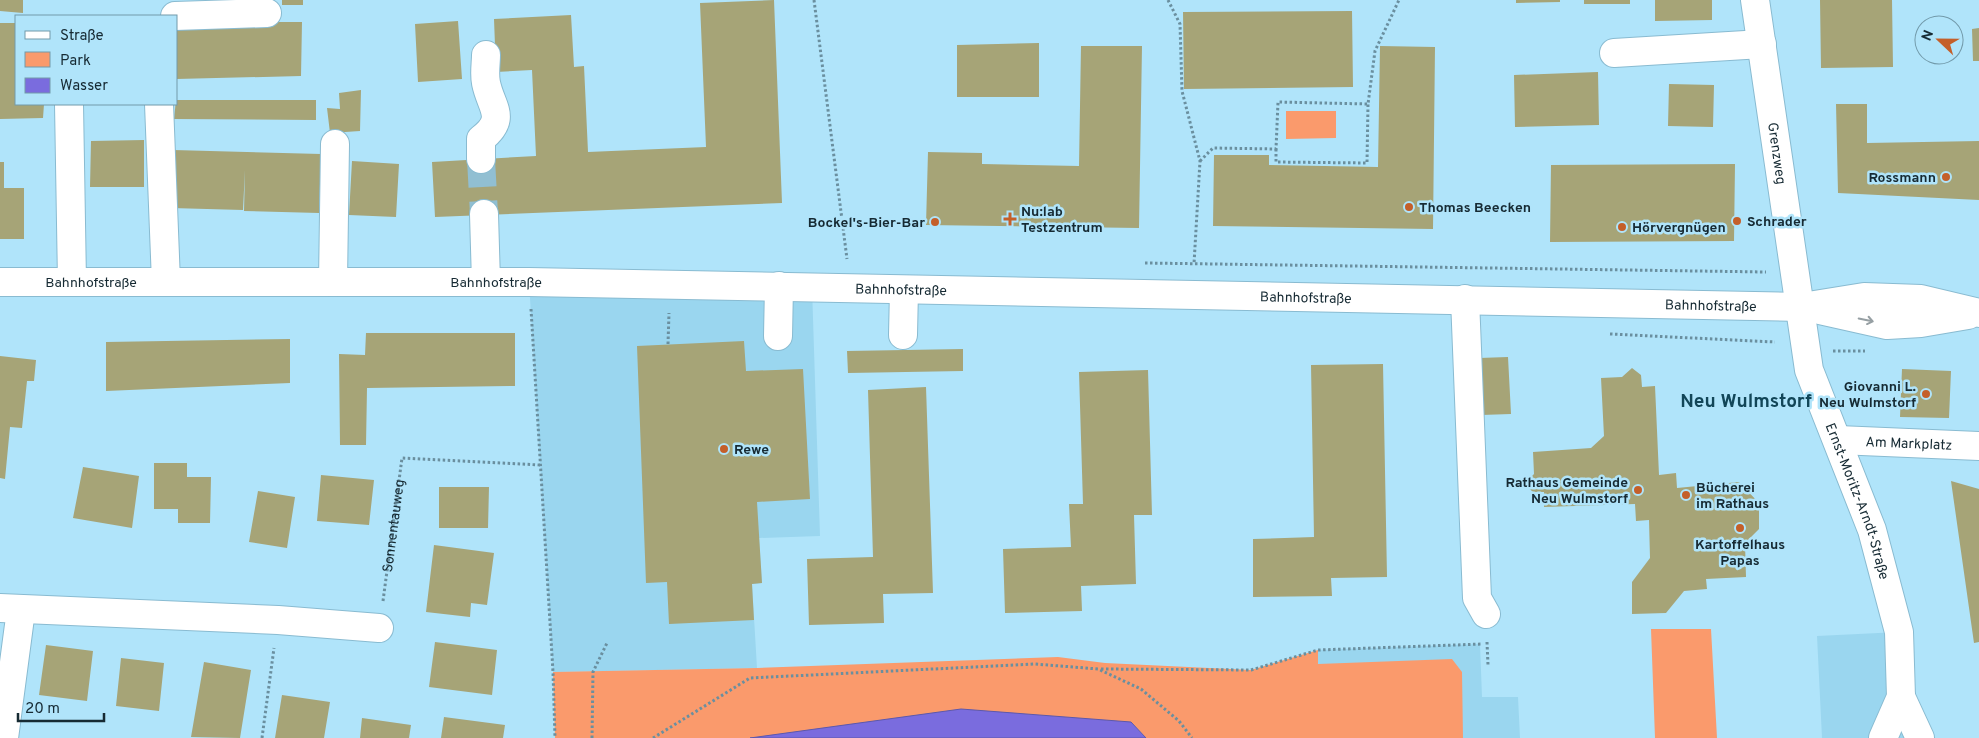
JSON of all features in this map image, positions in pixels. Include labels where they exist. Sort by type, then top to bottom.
[{"type":"street","name":"Grenzweg","points":[[1755,0],[1802,306]]},
{"type":"street","points":[[178,16],[267,13]]},
{"type":"street","points":[[1614,53],[1762,44]]},
{"type":"street","points":[[481,159],[481,139],[491,131],[497,114],[486,85],[486,55]]},
{"type":"street","points":[[69,105],[72,282]]},
{"type":"street","points":[[159,105],[166,282]]},
{"type":"street","points":[[334,282],[335,144]]},
{"type":"street","points":[[484,214],[486,282]]},
{"type":"street","name":"Bahnhofstraße","points":[[0,282],[529,282],[1802,306],[1864,297],[1921,299],[1979,313]]},
{"type":"street","points":[[778,336],[779,286]]},
{"type":"street","points":[[903,335],[904,290]]},
{"type":"street","points":[[1465,299],[1477,598],[1487,624]]},
{"type":"street","name":"Ernst-Moritz-Arndt-Straße","points":[[1802,306],[1810,370],[1872,530],[1899,632],[1901,697],[1920,738]]},
{"type":"street","name":"Am Markplatz","points":[[1838,440],[1979,446]]},
{"type":"street","points":[[4,738],[11,609],[278,620],[379,628]]},
{"type":"street","name":"Ernst-Moritz-Arndt-Straße","points":[[1883,738],[1901,697]]},
{"type":"path","points":[[814,0],[848,262]]},
{"type":"path","points":[[1168,0],[1180,24],[1182,91],[1200,161],[1192,294]]},
{"type":"path","points":[[1368,104],[1278,102],[1276,162],[1367,163],[1368,104],[1375,51],[1399,0]]},
{"type":"path","points":[[1200,161],[1213,148],[1276,148]]},
{"type":"path","points":[[529,282],[553,672],[555,738]]},
{"type":"path","name":"Sonnentauweg","points":[[379,628],[402,458],[540,465]]},
{"type":"path","points":[[262,738],[278,620]]},
{"type":"path","points":[[1487,624],[1488,665]]},
{"type":"path","points":[[592,738],[593,672],[607,643]]},
{"type":"path","points":[[653,738],[750,678],[1035,664],[1098,669],[1251,670],[1318,650],[1487,643]]},
{"type":"path","points":[[1098,669],[1141,689],[1178,721],[1192,738]]},
{"type":"shaded area","points":[[529,282],[812,287],[820,536],[759,538],[762,583],[752,584],[757,668],[553,672]]},
{"type":"shaded area","points":[[1899,632],[1920,738],[1822,738],[1817,636]]},
{"type":"shaded area","points":[[1480,644],[1482,697],[1518,697],[1520,738],[1318,738],[1318,650]]},
{"type":"green space","points":[[1286,111],[1336,111],[1336,138],[1286,139]]},
{"type":"green space","points":[[1651,629],[1711,629],[1717,738],[1655,738]]},
{"type":"green space","points":[[1318,650],[1318,664],[1452,659],[1462,672],[1463,738],[1146,738],[1131,722],[750,738],[555,738],[553,672],[757,668],[1058,657],[1105,663],[1251,670]]},
{"type":"water","points":[[961,709],[1131,722],[1146,738],[750,738]]},
{"type":"building","points":[[0,0],[23,0],[23,13],[0,11]]},
{"type":"building","points":[[282,0],[303,0],[303,5],[282,5]]},
{"type":"building","points":[[774,0],[782,203],[435,217],[432,162],[536,156],[532,70],[496,72],[494,19],[571,15],[574,67],[584,66],[588,152],[706,147],[700,3]]},
{"type":"building","points":[[1516,0],[1560,0],[1560,2],[1516,3]]},
{"type":"building","points":[[1584,0],[1630,0],[1630,4],[1584,4]]},
{"type":"building","points":[[1655,0],[1712,0],[1712,20],[1655,21]]},
{"type":"building","points":[[1820,0],[1892,0],[1893,67],[1821,68]]},
{"type":"building","points":[[1352,11],[1353,87],[1184,89],[1183,12]]},
{"type":"building","points":[[458,21],[462,79],[418,82],[415,24]]},
{"type":"building","points":[[178,22],[302,22],[301,76],[178,79]]},
{"type":"building","points":[[0,23],[15,23],[15,105],[44,105],[43,118],[0,119]]},
{"type":"building","points":[[1979,28],[1979,61],[1973,61],[1972,29]]},
{"type":"building","points":[[1039,43],[1039,97],[957,97],[957,45]]},
{"type":"building","points":[[1081,46],[1142,46],[1139,228],[926,225],[928,152],[982,153],[982,164],[1079,166]]},
{"type":"building","points":[[1380,46],[1435,47],[1433,229],[1213,226],[1214,155],[1269,155],[1269,165],[1378,167]]},
{"type":"building","points":[[1598,72],[1599,125],[1515,127],[1514,75]]},
{"type":"building","points":[[1669,84],[1714,85],[1713,127],[1668,126]]},
{"type":"building","points":[[361,90],[360,131],[330,133],[327,108],[340,109],[339,93]]},
{"type":"building","points":[[178,100],[316,100],[316,120],[174,119]]},
{"type":"building","points":[[1836,104],[1867,104],[1867,143],[1979,141],[1979,200],[1838,193]]},
{"type":"building","points":[[144,140],[144,187],[90,187],[91,141]]},
{"type":"building","points":[[173,150],[321,154],[319,213],[244,211],[245,170],[243,210],[171,208]]},
{"type":"building","points":[[352,161],[399,164],[396,217],[349,215]]},
{"type":"building","points":[[0,162],[4,162],[4,188],[24,188],[24,239],[0,239]]},
{"type":"building","points":[[1735,164],[1734,241],[1550,242],[1551,165]]},
{"type":"building","points":[[366,333],[515,333],[515,386],[367,388],[366,445],[340,445],[339,354],[365,355]]},
{"type":"building","points":[[290,339],[290,383],[106,391],[106,342]]},
{"type":"building","name":"Rewe","points":[[744,341],[746,371],[803,369],[810,499],[757,502],[762,583],[752,584],[754,620],[669,624],[667,582],[646,583],[637,346]]},
{"type":"building","points":[[963,349],[963,371],[848,373],[847,351]]},
{"type":"building","points":[[0,356],[36,360],[34,381],[27,381],[22,428],[10,427],[5,479],[0,478]]},
{"type":"building","points":[[1508,357],[1511,414],[1481,415],[1479,358]]},
{"type":"building","points":[[1383,364],[1387,577],[1331,578],[1332,596],[1253,597],[1253,539],[1314,537],[1311,365]]},
{"type":"building","name":"Rathaus Gemeinde Neu Wulmstorf","points":[[1632,368],[1641,375],[1642,387],[1655,386],[1659,475],[1676,473],[1677,488],[1739,482],[1759,503],[1759,529],[1745,543],[1746,577],[1706,579],[1707,589],[1684,591],[1666,613],[1632,614],[1632,582],[1650,558],[1649,520],[1636,521],[1635,504],[1544,507],[1544,492],[1533,492],[1524,484],[1534,474],[1533,452],[1591,448],[1604,436],[1601,378],[1622,377]]},
{"type":"building","name":"Giovanni L. Neu Wulmstorf","points":[[1902,369],[1951,371],[1949,418],[1900,417]]},
{"type":"building","points":[[1148,370],[1152,515],[1134,515],[1136,584],[1081,586],[1082,611],[1005,613],[1003,549],[1071,547],[1069,504],[1083,504],[1079,372]]},
{"type":"building","points":[[926,387],[933,593],[883,594],[884,623],[809,625],[807,559],[873,557],[868,390]]},
{"type":"building","points":[[154,463],[187,463],[187,477],[211,477],[210,523],[178,523],[178,509],[154,509]]},
{"type":"building","points":[[83,467],[139,476],[132,528],[73,518]]},
{"type":"building","points":[[321,475],[374,480],[369,525],[317,521]]},
{"type":"building","points":[[1951,481],[1979,489],[1979,642],[1974,643]]},
{"type":"building","points":[[439,487],[489,487],[488,528],[439,528]]},
{"type":"building","points":[[258,491],[295,497],[287,548],[249,542]]},
{"type":"building","points":[[434,545],[494,553],[487,605],[471,603],[470,617],[426,612]]},
{"type":"building","points":[[435,642],[497,650],[492,695],[429,687]]},
{"type":"building","points":[[46,645],[93,651],[87,701],[39,695]]},
{"type":"building","points":[[121,658],[164,663],[159,711],[116,706]]},
{"type":"building","points":[[204,662],[251,670],[240,738],[191,737]]},
{"type":"building","points":[[282,695],[330,702],[324,738],[275,738]]},
{"type":"building","points":[[444,717],[505,725],[503,738],[441,738]]},
{"type":"building","points":[[362,718],[411,725],[409,738],[360,738]]},
{"type":"tunnel","points":[[481,159],[484,214]]},
{"type":"place","name":"Rossmann","points":[[1946,177]]},
{"type":"place","name":"Thomas Beecken","points":[[1409,207]]},
{"type":"place","name":"Nu:lab Testzentrum","points":[[1010,219]]},
{"type":"place","name":"Schrader","points":[[1737,221]]},
{"type":"place","name":"Bockel's-Bier-Bar","points":[[935,222]]},
{"type":"place","name":"Hörvergnügen","points":[[1622,227]]},
{"type":"place","name":"Giovanni L. Neu Wulmstorf","points":[[1926,394]]},
{"type":"place","name":"Rewe","points":[[724,449]]},
{"type":"place","name":"Rathaus Gemeinde Neu Wulmstorf","points":[[1638,490]]},
{"type":"place","name":"Bücherei im Rathaus","points":[[1686,495]]},
{"type":"place","name":"Kartoffelhaus Papas","points":[[1740,528]]},
{"type":"district","name":"Neu Wulmstorf","points":[[1746,400]]}]
